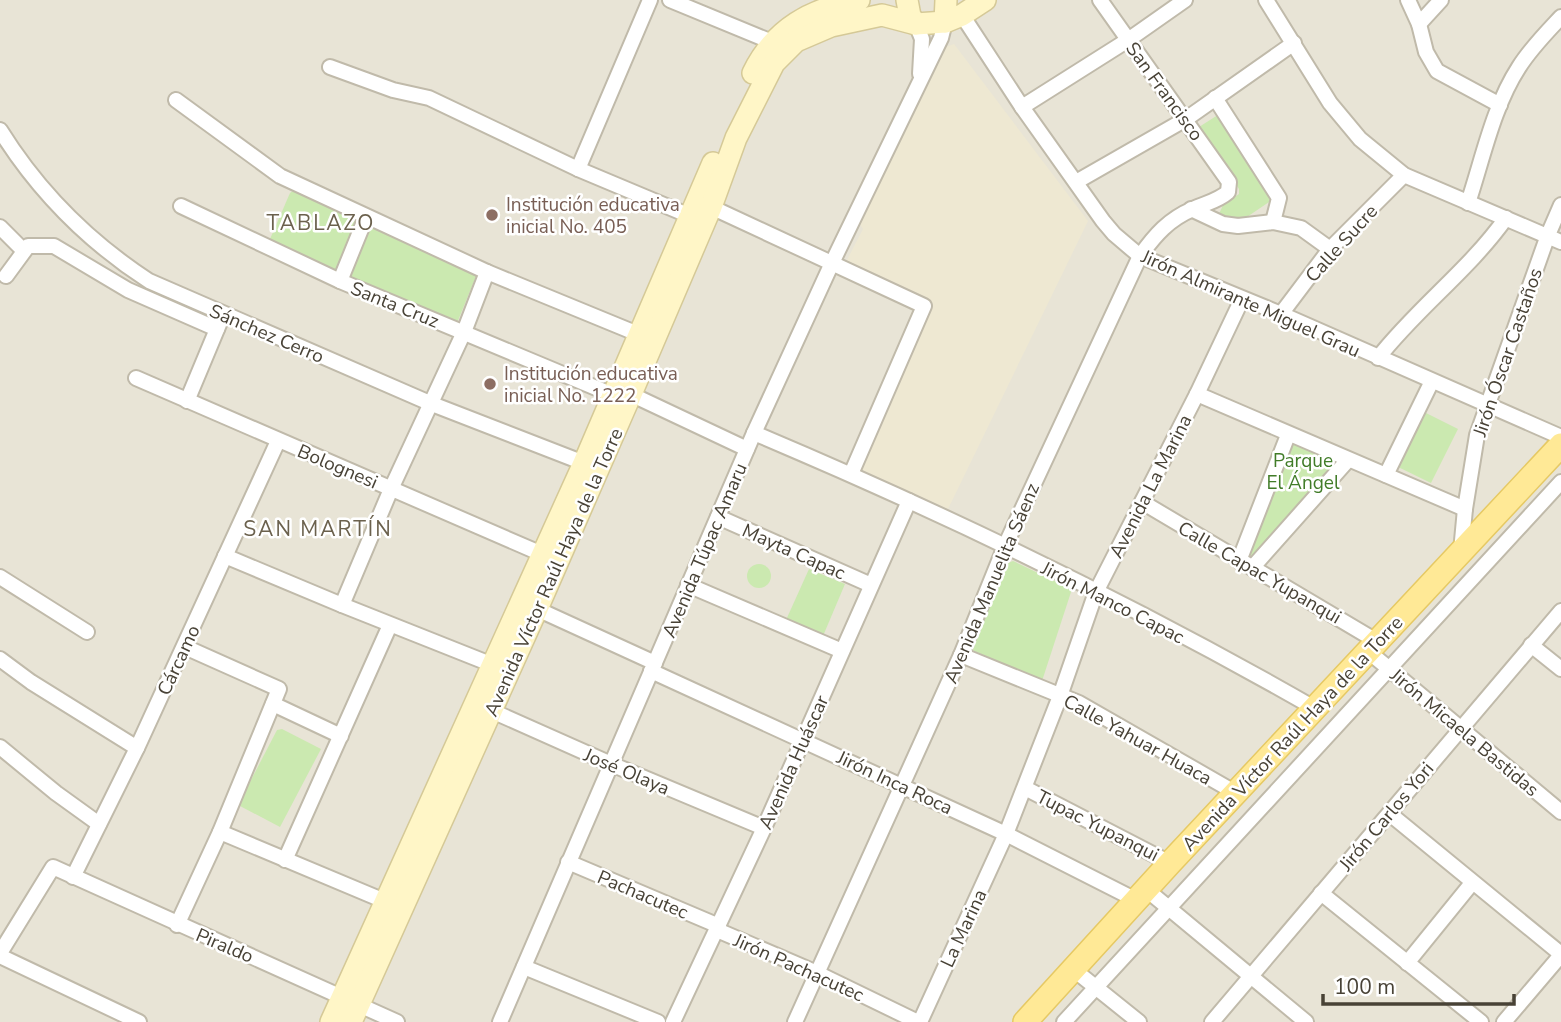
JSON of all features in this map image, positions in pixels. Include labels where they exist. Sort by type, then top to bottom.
[{"type":"main road","name":"Avenida Víctor Raúl Haya de la Torre","points":[[331,1022],[351,1008],[492,711],[537,609],[620,392],[638,334],[754,72],[772,42],[789,27],[830,6],[859,0]]},
{"type":"main road","points":[[906,0],[910,16],[916,24]]},
{"type":"main road","points":[[946,0],[954,18]]},
{"type":"main road","name":"Avenida Víctor Raúl Haya de la Torre","points":[[351,1008],[387,902],[584,463],[711,207],[736,138],[763,81],[785,51],[810,33],[882,15],[916,24],[954,18],[985,0]]},
{"type":"main road","name":"Avenida Víctor Raúl Haya de la Torre","points":[[1025,1022],[1561,445]]},
{"type":"street","points":[[578,169],[650,0]]},
{"type":"street","points":[[670,0],[772,42]]},
{"type":"street","name":"San Francisco","points":[[1100,0],[1229,182]]},
{"type":"street","points":[[1022,107],[1128,40],[1185,0]]},
{"type":"street","points":[[1266,0],[1330,103],[1360,139],[1404,175],[1554,239]]},
{"type":"street","points":[[1408,0],[1419,24],[1426,51],[1437,71],[1500,105]]},
{"type":"street","points":[[1419,24],[1441,0]]},
{"type":"street","points":[[1468,203],[1500,105],[1518,69],[1538,41],[1561,17]]},
{"type":"street","name":"Avenida Túpac Amaru","points":[[500,1022],[754,433],[919,82],[954,18]]},
{"type":"street","name":"Jirón Almirante Miguel Grau","points":[[954,18],[1114,234],[1140,256],[1281,314],[1561,437]]},
{"type":"street","name":"Avenida Túpac Amaru","points":[[916,24],[922,39],[919,82]]},
{"type":"street","points":[[1076,182],[1186,119],[1294,43]]},
{"type":"street","points":[[330,67],[393,90],[429,98],[578,169],[690,216]]},
{"type":"street","points":[[1215,98],[1279,198],[1273,222]]},
{"type":"street","points":[[176,100],[280,176],[487,272],[638,334]]},
{"type":"street","name":"Sánchez Cerro","points":[[0,130],[30,176],[109,253],[149,281],[432,404],[584,463]]},
{"type":"street","name":"Calle Sucre","points":[[1281,314],[1330,249],[1404,175]]},
{"type":"street","name":"Avenida Manuelita Sáenz","points":[[795,1022],[961,655],[1005,547],[1140,256],[1159,230],[1191,209],[1221,198],[1228,192],[1229,182]]},
{"type":"street","name":"Jirón Óscar Castaños","points":[[1461,553],[1477,435],[1554,239],[1561,205]]},
{"type":"street","name":"Santa Cruz","points":[[181,206],[340,282],[620,392],[747,449]]},
{"type":"street","points":[[711,207],[924,306],[851,474]]},
{"type":"street","points":[[1191,209],[1223,224],[1238,226],[1273,222],[1301,228],[1330,249]]},
{"type":"street","points":[[340,282],[366,217]]},
{"type":"street","points":[[1378,358],[1396,334],[1486,246],[1506,218]]},
{"type":"street","points":[[0,227],[23,250]]},
{"type":"street","points":[[6,276],[28,246],[54,246],[128,290],[217,329]]},
{"type":"street","points":[[342,605],[391,489],[464,332],[487,272]]},
{"type":"street","name":"Avenida La Marina","points":[[1006,834],[1060,696],[1096,592],[1242,299]]},
{"type":"street","points":[[187,401],[224,314]]},
{"type":"street","name":"Bolognesi","points":[[136,378],[542,554]]},
{"type":"street","points":[[1386,475],[1432,380]]},
{"type":"street","points":[[1197,394],[1465,509]]},
{"type":"street","name":"Jirón Manco Capac","points":[[754,433],[851,474],[1005,547],[1096,592],[1316,709]]},
{"type":"street","points":[[1245,565],[1288,435]]},
{"type":"street","name":"Cárcamo","points":[[73,877],[185,647],[278,441]]},
{"type":"street","points":[[1245,565],[1348,460]]},
{"type":"street","points":[[1063,1022],[1561,482]]},
{"type":"street","name":"Avenida Huáscar","points":[[673,1022],[764,828],[909,501]]},
{"type":"street","name":"Calle Capac Yupanqui","points":[[1142,502],[1373,647]]},
{"type":"street","name":"Mayta Capac","points":[[718,517],[871,585]]},
{"type":"street","points":[[225,556],[493,665]]},
{"type":"street","points":[[0,577],[88,632]]},
{"type":"street","points":[[688,585],[842,652]]},
{"type":"street","name":"Jirón Inca Roca","points":[[537,609],[802,740],[1168,907],[1306,1022]]},
{"type":"street","name":"Jirón Carlos Yori","points":[[1212,1022],[1561,611]]},
{"type":"street","points":[[285,860],[390,625]]},
{"type":"street","points":[[1531,645],[1561,669]]},
{"type":"street","points":[[177,925],[220,832],[279,689],[185,647]]},
{"type":"street","name":"Jirón Micaela Bastidas","points":[[1373,647],[1390,670],[1561,812]]},
{"type":"street","name":"Calle Yahuar Huaca","points":[[961,655],[1104,716],[1236,793]]},
{"type":"street","points":[[0,659],[137,748]]},
{"type":"street","points":[[273,704],[341,736]]},
{"type":"street","name":"José Olaya","points":[[492,711],[611,765],[764,828]]},
{"type":"street","points":[[0,747],[99,824]]},
{"type":"street","name":"Tupac Yupanqui","points":[[1025,788],[1170,863]]},
{"type":"street","points":[[1391,814],[1561,954],[1504,1022]]},
{"type":"street","points":[[220,832],[387,902]]},
{"type":"street","name":"La Marina","points":[[919,1022],[1006,834]]},
{"type":"street","name":"Pachacutec","points":[[568,862],[718,928]]},
{"type":"street","name":"Piraldo","points":[[0,954],[53,867],[351,1008],[397,1022]]},
{"type":"street","points":[[1407,963],[1472,883]]},
{"type":"street","points":[[1321,893],[1481,1022]]},
{"type":"street","name":"Jirón Pachacutec","points":[[718,928],[919,1022]]},
{"type":"street","points":[[0,954],[139,1022]]},
{"type":"street","points":[[524,967],[658,1022]]},
{"type":"street","points":[[1073,969],[1139,1022]]},
{"type":"shaded area","points":[[0,0],[1561,0],[1561,1022],[0,1022]]},
{"type":"shaded area","points":[[954,44],[1088,221],[948,509],[858,469],[929,301],[849,266],[847,260],[863,229],[859,223],[943,48]]},
{"type":"green space","points":[[1221,113],[1272,200],[1238,223],[1222,219],[1219,214],[1223,205],[1239,194],[1239,189],[1199,127]]},
{"type":"green space","points":[[294,190],[359,223],[338,272],[334,273],[273,243],[270,239],[290,193]]},
{"type":"green space","points":[[372,225],[477,274],[457,323],[349,280],[348,276],[368,227]]},
{"type":"green space","points":[[1424,412],[1458,429],[1431,483],[1396,466]]},
{"type":"green space","name":"Parque El Ángel","points":[[1291,440],[1342,462],[1253,561],[1244,556]]},
{"type":"green space","points":[[1013,561],[1072,589],[1042,681],[972,650],[971,645],[1008,563]]},
{"type":"green space","points":[[759,564],[767,568],[771,576],[767,584],[759,588],[751,584],[747,576],[751,568]]},
{"type":"green space","points":[[809,569],[845,584],[823,636],[786,620]]},
{"type":"green space","points":[[282,729],[321,749],[280,827],[239,803],[277,730]]},
{"type":"place","name":"Institución educativa inicial No. 405","points":[[492,215]]},
{"type":"place","name":"Institución educativa inicial No. 1222","points":[[490,384]]},
{"type":"district","name":"TABLAZO","points":[[321,223]]},
{"type":"district","name":"SAN MARTÍN","points":[[318,529]]}]
